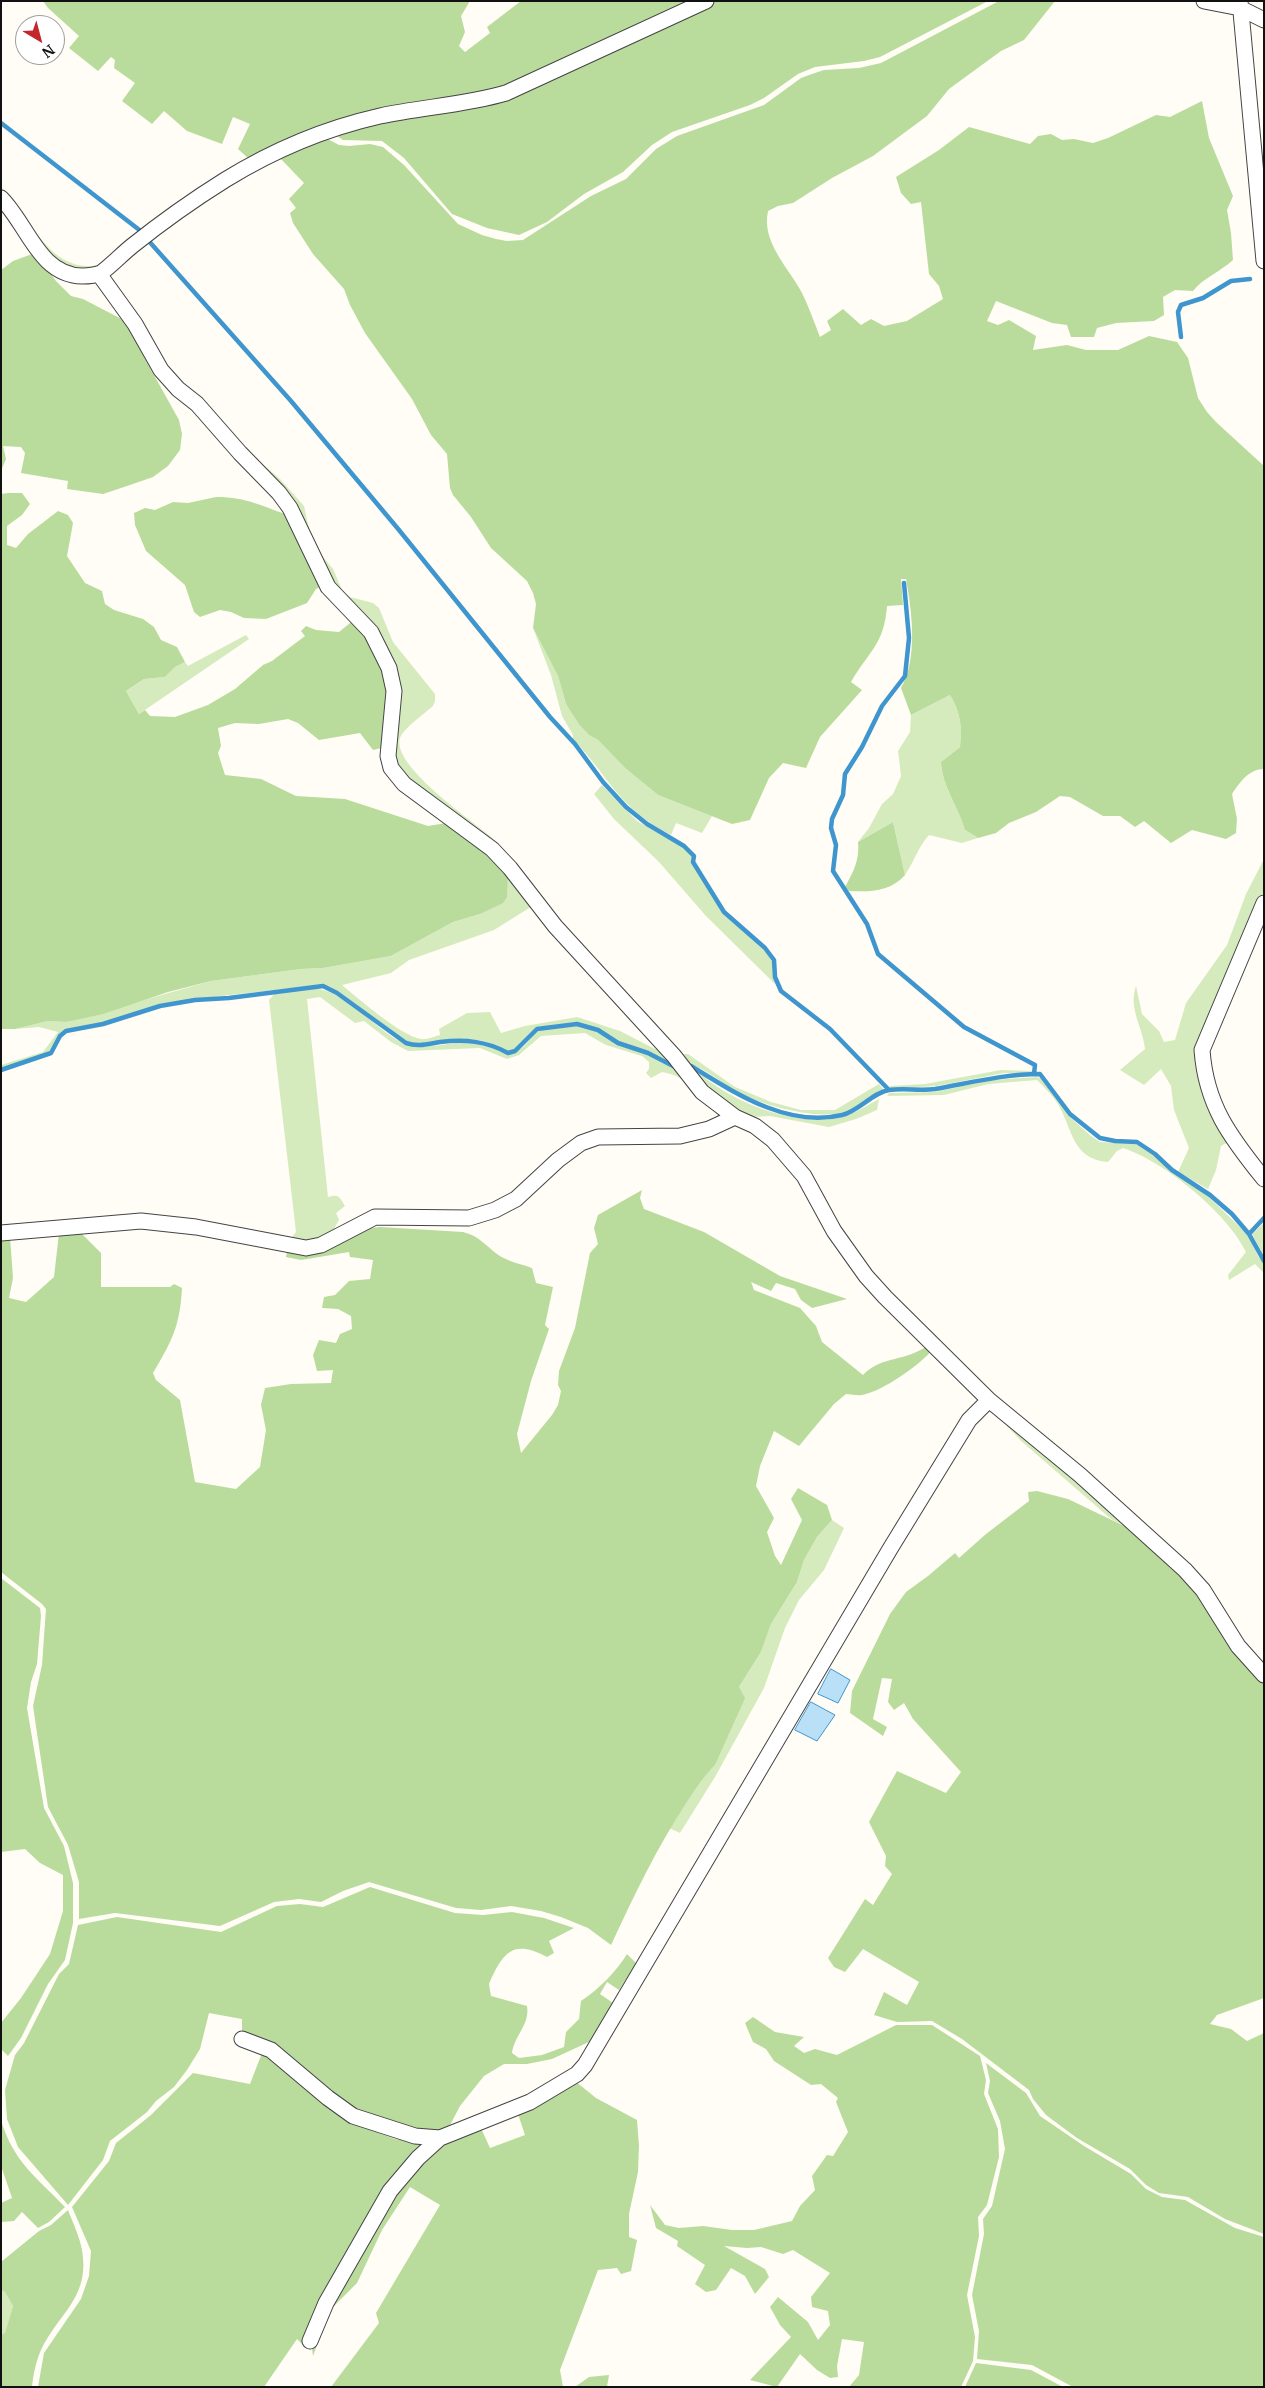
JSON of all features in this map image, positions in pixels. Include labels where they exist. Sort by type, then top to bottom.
[{"type":"street","points":[[1,198],[13,210],[44,259],[61,272],[82,276],[99,274],[172,215],[226,179],[279,152],[325,133],[380,116],[476,102],[506,93],[706,1]]},
{"type":"street","points":[[1204,1],[1240,5],[1264,20]]},
{"type":"street","points":[[1240,5],[1264,262]]},
{"type":"street","points":[[99,274],[135,324],[161,370],[178,389],[197,404],[240,453],[279,493],[290,508],[328,587],[371,632],[389,668],[394,691],[388,743],[388,756],[391,768],[414,793],[492,849],[510,868],[554,926],[674,1056],[702,1092],[735,1117],[755,1126],[773,1140],[804,1176],[834,1231],[866,1276],[989,1400],[1080,1475],[1185,1570],[1203,1590],[1238,1646],[1264,1675]]},
{"type":"street","points":[[1264,903],[1202,1050],[1209,1095],[1220,1117],[1264,1179]]},
{"type":"street","points":[[1,1234],[142,1221],[196,1226],[306,1248],[321,1245],[374,1217],[469,1218],[494,1210],[516,1199],[558,1160],[580,1143],[598,1138],[680,1136],[710,1129],[735,1117]]},
{"type":"street","points":[[310,2341],[326,2303],[390,2191],[418,2158],[440,2138],[530,2102],[576,2074],[585,2065],[890,1549],[970,1420],[989,1400]]},
{"type":"street","points":[[242,2038],[271,2050],[328,2098],[353,2116],[415,2136],[440,2138]]},
{"type":"green space","points":[[43,1],[470,1],[461,16],[465,32],[459,46],[465,52],[490,33],[487,27],[521,1],[690,1],[505,86],[485,93],[390,106],[249,159],[238,149],[250,124],[233,117],[222,144],[187,131],[164,111],[152,124],[122,101],[135,83],[114,68],[115,60],[111,57],[98,71],[69,48],[79,36],[65,23],[65,15],[56,15]]},
{"type":"green space","points":[[713,1],[988,1],[880,57],[864,61],[815,67],[798,74],[764,98],[750,105],[672,132],[652,145],[623,172],[584,194],[547,222],[519,235],[487,228],[452,214],[404,158],[382,141],[343,140],[337,136],[377,120],[477,106]]},
{"type":"green space","points":[[999,1],[1055,1],[1024,40],[1001,51],[949,89],[927,116],[873,156],[832,178],[793,203],[778,206],[768,211],[769,233],[772,244],[802,293],[820,337],[831,330],[827,321],[843,309],[861,325],[871,319],[884,326],[907,321],[943,299],[939,286],[929,274],[921,202],[911,204],[901,193],[896,177],[939,150],[969,127],[1030,144],[1038,136],[1051,134],[1062,140],[1074,139],[1093,143],[1108,138],[1156,115],[1170,117],[1202,101],[1209,138],[1233,196],[1227,210],[1233,260],[1202,282],[1193,291],[1175,290],[1163,297],[1164,315],[1154,321],[1116,323],[1097,328],[1094,337],[1071,337],[1067,325],[1052,323],[996,301],[987,321],[998,325],[1009,320],[1036,336],[1033,350],[1067,345],[1086,350],[1118,350],[1149,336],[1177,342],[1188,358],[1198,398],[1207,412],[1264,466],[1264,769],[1249,774],[1232,794],[1237,819],[1236,833],[1226,839],[1192,830],[1171,843],[1144,821],[1135,827],[1120,816],[1103,816],[1070,797],[1060,796],[1036,812],[1009,823],[996,833],[978,838],[965,830],[947,788],[941,762],[960,747],[960,720],[954,702],[950,695],[911,715],[901,688],[910,663],[912,649],[912,620],[906,579],[901,579],[903,605],[887,606],[883,630],[879,639],[851,682],[862,690],[820,737],[806,768],[783,763],[769,778],[750,820],[732,824],[658,795],[625,768],[598,740],[589,735],[566,704],[558,676],[533,628],[536,604],[527,581],[491,548],[471,517],[453,495],[450,488],[447,454],[431,435],[412,399],[365,333],[344,289],[313,254],[293,223],[290,213],[296,208],[289,199],[304,183],[279,157],[324,137],[339,145],[370,144],[383,147],[404,165],[458,224],[496,239],[507,241],[523,240],[591,196],[626,179],[656,149],[677,136],[764,105],[801,78],[812,74],[824,70],[859,68],[881,63]]},
{"type":"green space","points":[[1,187],[11,197],[38,235],[59,256],[71,263],[93,266],[113,255],[94,270],[69,266],[53,258],[1,193]]},
{"type":"green space","points":[[35,253],[56,281],[71,296],[83,299],[133,325],[136,339],[145,359],[179,420],[182,434],[180,450],[168,466],[153,477],[103,494],[67,489],[68,481],[21,473],[25,453],[21,447],[3,446],[6,459],[1,471],[1,270],[13,261]]},
{"type":"green space","points":[[238,443],[280,479],[304,506],[311,538],[319,552],[333,569],[342,590],[350,597],[373,603],[379,608],[393,642],[435,694],[433,706],[410,726],[400,738],[401,749],[408,762],[434,791],[490,836],[511,858],[412,785],[398,766],[346,601]]},
{"type":"green space","points":[[22,493],[30,504],[22,515],[7,526],[7,545],[16,548],[28,534],[58,511],[68,515],[73,523],[67,556],[85,583],[102,591],[105,604],[114,610],[143,619],[154,627],[161,640],[177,647],[185,662],[175,667],[165,677],[144,679],[126,691],[139,714],[145,710],[150,716],[175,717],[208,705],[235,689],[263,665],[272,661],[305,636],[301,631],[306,626],[316,630],[339,632],[355,619],[387,670],[386,747],[373,750],[360,733],[319,740],[298,723],[288,719],[259,724],[235,723],[218,728],[221,746],[218,753],[225,775],[261,779],[296,796],[345,799],[428,826],[453,822],[508,871],[507,897],[503,903],[480,914],[453,922],[391,956],[323,968],[301,969],[211,981],[168,992],[103,1014],[66,1022],[48,1021],[15,1029],[1,1029],[1,494]]},
{"type":"green space","points":[[216,497],[227,497],[255,503],[291,516],[324,585],[316,589],[307,603],[266,619],[244,618],[231,612],[220,610],[200,617],[194,612],[185,585],[146,551],[135,525],[134,513],[145,508],[155,510],[173,502],[188,503]]},
{"type":"green space","points":[[533,628],[558,676],[566,704],[589,735],[598,740],[625,768],[658,795],[712,816],[702,833],[676,823],[671,835],[639,815],[616,792],[573,739],[573,735],[562,716],[551,675]]},
{"type":"green space","points":[[246,635],[249,639],[139,714],[126,691],[144,679],[165,677],[175,667],[185,662],[188,666]]},
{"type":"green space","points":[[950,695],[960,720],[960,747],[941,762],[942,771],[947,788],[965,830],[978,838],[962,843],[929,835],[905,875],[893,822],[858,842],[869,828],[882,804],[893,794],[901,776],[898,751],[910,732],[911,715]]},
{"type":"green space","points":[[602,785],[637,821],[684,848],[693,856],[693,865],[723,914],[768,954],[774,966],[775,984],[706,916],[659,862],[614,819],[594,794]]},
{"type":"green space","points":[[893,822],[905,875],[893,885],[879,890],[849,891],[845,887],[857,860],[858,842]]},
{"type":"green space","points":[[1264,859],[1264,890],[1211,1010],[1200,1046],[1230,1141],[1221,1146],[1216,1170],[1208,1189],[1178,1172],[1189,1148],[1174,1110],[1171,1086],[1161,1069],[1144,1085],[1120,1070],[1145,1049],[1135,1010],[1134,994],[1136,986],[1142,1014],[1159,1031],[1164,1042],[1175,1040],[1186,1003],[1227,945],[1246,894]]},
{"type":"green space","points":[[508,871],[534,905],[494,930],[409,960],[391,973],[342,985],[392,1024],[421,1039],[440,1035],[439,1029],[467,1013],[490,1012],[501,1033],[525,1026],[577,1017],[620,1031],[655,1049],[658,1048],[677,1065],[648,1051],[617,1042],[599,1030],[577,1022],[535,1028],[514,1050],[508,1051],[484,1041],[471,1039],[450,1039],[417,1044],[404,1040],[339,992],[321,985],[194,999],[159,1005],[102,1023],[65,1030],[59,1035],[48,1053],[1,1069],[1,1065],[43,1052],[58,1032],[39,1027],[15,1029],[48,1021],[66,1022],[211,981],[301,969],[323,968],[391,956],[453,922],[480,914]]},
{"type":"green space","points":[[312,988],[325,990],[337,996],[394,1038],[412,1046],[473,1043],[500,1051],[512,1052],[525,1045],[538,1030],[578,1026],[598,1032],[619,1045],[648,1055],[678,1071],[727,1116],[719,1120],[709,1104],[680,1078],[662,1072],[651,1078],[646,1073],[649,1069],[649,1062],[642,1056],[606,1045],[585,1033],[541,1036],[519,1055],[507,1059],[480,1048],[408,1051],[391,1042],[364,1021],[355,1023],[320,997],[307,999],[328,1197],[338,1197],[345,1206],[336,1213],[339,1220],[331,1234],[322,1242],[289,1241],[296,1232],[269,1000],[275,993]]},
{"type":"green space","points":[[680,1054],[688,1054],[735,1087],[771,1102],[801,1110],[835,1110],[879,1084],[883,1089],[857,1106],[840,1113],[816,1114],[787,1110],[746,1096],[706,1071],[686,1063]]},
{"type":"green space","points":[[692,1068],[717,1087],[744,1102],[770,1112],[797,1118],[837,1118],[854,1113],[879,1099],[877,1110],[829,1127],[770,1116],[752,1117],[734,1110],[708,1091]]},
{"type":"green space","points":[[1001,1070],[1032,1071],[1032,1073],[1004,1073],[937,1086],[890,1089],[890,1086],[925,1084]]},
{"type":"green space","points":[[1041,1078],[1071,1118],[1091,1136],[1100,1142],[1137,1144],[1154,1156],[1171,1172],[1191,1182],[1210,1198],[1249,1236],[1258,1256],[1264,1263],[1264,1273],[1255,1264],[1229,1280],[1228,1275],[1246,1252],[1237,1237],[1210,1206],[1157,1164],[1123,1148],[1117,1151],[1108,1162],[1096,1160],[1087,1155],[1075,1142],[1058,1104],[1037,1080],[988,1084],[944,1095],[887,1096],[889,1093],[935,1092],[992,1080]]},
{"type":"green space","points":[[642,1190],[640,1198],[644,1209],[704,1232],[780,1276],[847,1299],[812,1308],[801,1300],[795,1289],[776,1283],[771,1291],[751,1282],[754,1290],[800,1308],[816,1326],[822,1342],[863,1375],[878,1364],[912,1354],[928,1345],[933,1349],[910,1370],[871,1393],[862,1395],[846,1394],[834,1404],[799,1446],[774,1431],[760,1466],[756,1486],[774,1518],[767,1532],[775,1556],[781,1565],[802,1520],[791,1499],[798,1488],[827,1505],[832,1520],[817,1537],[804,1560],[797,1582],[771,1624],[761,1652],[739,1687],[745,1698],[715,1765],[697,1787],[666,1836],[637,1890],[611,1945],[588,1928],[541,1911],[511,1906],[481,1910],[456,1908],[369,1882],[343,1891],[321,1902],[299,1899],[274,1902],[220,1926],[115,1913],[79,1919],[79,1882],[68,1845],[48,1807],[33,1706],[42,1665],[46,1609],[1,1572],[1,1238],[10,1237],[13,1278],[9,1298],[26,1302],[54,1277],[59,1233],[80,1232],[101,1253],[101,1287],[170,1287],[174,1284],[182,1288],[174,1333],[153,1373],[156,1380],[180,1400],[195,1482],[236,1489],[260,1467],[266,1430],[261,1405],[265,1388],[291,1384],[331,1383],[333,1370],[317,1371],[313,1355],[319,1340],[336,1343],[340,1334],[352,1329],[351,1316],[338,1309],[322,1308],[324,1297],[335,1295],[349,1281],[370,1279],[373,1260],[350,1257],[349,1252],[301,1260],[286,1257],[287,1250],[359,1229],[380,1227],[463,1232],[478,1238],[505,1259],[532,1268],[536,1283],[553,1287],[545,1325],[549,1329],[531,1381],[517,1434],[521,1453],[558,1405],[561,1391],[558,1385],[559,1371],[575,1328],[590,1253],[598,1244],[594,1228],[598,1215]]},
{"type":"green space","points":[[1264,1223],[1264,1256],[1252,1234]]},
{"type":"green space","points":[[997,1415],[1145,1536],[1111,1519],[1020,1440]]},
{"type":"green space","points":[[1037,1491],[1068,1499],[1145,1536],[1184,1572],[1264,1677],[1264,1998],[1217,2015],[1210,2024],[1231,2029],[1247,2041],[1264,2033],[1264,2234],[1225,2219],[1188,2197],[1159,2193],[1146,2185],[1130,2169],[1077,2138],[1046,2115],[1033,2099],[1029,2090],[962,2039],[932,2021],[897,2022],[874,2015],[884,1992],[907,2005],[919,1982],[863,1949],[845,1972],[834,1967],[828,1958],[865,1899],[873,1905],[892,1874],[885,1866],[886,1856],[869,1822],[897,1771],[946,1793],[961,1772],[913,1719],[904,1703],[894,1710],[888,1702],[892,1679],[882,1678],[873,1719],[887,1727],[883,1736],[850,1713],[852,1691],[890,1614],[906,1592],[955,1553],[959,1558],[986,1534],[1029,1501],[1028,1492]]},
{"type":"green space","points":[[832,1520],[844,1528],[824,1570],[799,1600],[785,1628],[764,1688],[715,1777],[680,1833],[669,1828],[707,1773],[715,1765],[739,1687],[761,1652],[771,1624],[797,1582],[804,1560],[817,1537]]},
{"type":"green space","points":[[1,1578],[40,1608],[37,1664],[31,1682],[27,1708],[44,1808],[64,1846],[73,1883],[73,1923],[65,1960],[48,1984],[21,2038],[8,2056],[1,2049],[1,2023],[21,1998],[50,1954],[63,1911],[63,1875],[40,1863],[25,1849],[1,1852]]},
{"type":"green space","points":[[370,1887],[455,1913],[483,1915],[512,1912],[544,1918],[574,1928],[549,1941],[554,1953],[547,1957],[526,1949],[517,1949],[510,1952],[499,1964],[489,1984],[491,1996],[527,2006],[526,2019],[512,2053],[519,2058],[542,2055],[564,2047],[566,2032],[579,2019],[581,2001],[607,1980],[627,1954],[636,1963],[619,1990],[607,1982],[600,1994],[613,2003],[591,2041],[552,2059],[527,2064],[504,2064],[484,2076],[460,2106],[448,2129],[437,2133],[414,2132],[357,2112],[255,2037],[242,2032],[242,2019],[209,2013],[200,2049],[187,2070],[174,2087],[156,2101],[147,2112],[110,2141],[103,2160],[68,2205],[18,2147],[7,2119],[5,2090],[15,2055],[24,2043],[59,1974],[69,1964],[78,1925],[117,1917],[221,1932],[277,1906],[300,1904],[323,1907]]},
{"type":"green space","points":[[753,2017],[775,2032],[804,2037],[794,2046],[804,2053],[815,2049],[837,2055],[896,2025],[932,2025],[980,2056],[986,2080],[984,2094],[998,2129],[999,2157],[987,2205],[978,2217],[979,2236],[967,2295],[975,2337],[973,2361],[961,2387],[849,2387],[859,2375],[864,2342],[842,2339],[837,2366],[838,2377],[830,2378],[817,2370],[800,2354],[777,2387],[750,2380],[791,2337],[780,2325],[770,2307],[778,2297],[808,2322],[818,2340],[830,2325],[828,2311],[812,2307],[811,2297],[830,2273],[793,2250],[783,2254],[761,2247],[724,2246],[765,2269],[769,2277],[755,2294],[745,2276],[731,2268],[716,2290],[706,2292],[695,2284],[705,2265],[677,2246],[678,2241],[656,2228],[650,2205],[665,2225],[679,2228],[703,2226],[732,2230],[754,2230],[792,2221],[800,2206],[815,2190],[812,2176],[827,2155],[833,2156],[848,2132],[836,2102],[838,2098],[821,2084],[811,2085],[774,2061],[766,2049],[753,2042],[745,2023]]},
{"type":"green space","points":[[262,2053],[273,2058],[354,2124],[395,2139],[427,2145],[321,2302],[304,2346],[297,2339],[264,2387],[38,2387],[44,2353],[81,2299],[89,2276],[91,2251],[72,2207],[109,2161],[116,2143],[151,2115],[193,2073],[250,2084]]},
{"type":"green space","points":[[986,2063],[1026,2093],[1040,2116],[1084,2146],[1131,2174],[1146,2189],[1162,2197],[1185,2200],[1235,2228],[1264,2237],[1264,2387],[1073,2387],[1032,2365],[977,2359],[979,2331],[972,2295],[984,2234],[983,2219],[992,2206],[1005,2149],[1000,2121],[988,2093],[990,2081]]},
{"type":"green space","points":[[575,2081],[596,2098],[637,2120],[638,2172],[629,2214],[629,2237],[637,2240],[631,2271],[621,2274],[617,2268],[598,2270],[560,2370],[563,2387],[331,2387],[379,2323],[376,2313],[440,2205],[410,2187],[382,2230],[357,2283],[331,2309],[313,2356],[311,2341],[392,2192],[441,2141],[480,2126],[490,2148],[525,2135],[517,2111]]},
{"type":"green space","points":[[1,2120],[12,2147],[19,2158],[65,2207],[49,2222],[38,2228],[22,2212],[14,2221],[1,2222],[1,2203],[12,2198],[1,2166]]},
{"type":"green space","points":[[68,2210],[81,2246],[83,2258],[83,2272],[76,2296],[41,2350],[35,2368],[32,2387],[1,2387],[1,2335],[5,2333],[13,2306],[5,2292],[1,2290],[1,2262]]},
{"type":"green space","points":[[1,2290],[5,2292],[13,2306],[5,2334],[1,2335]]},
{"type":"green space","points":[[976,2363],[1031,2370],[1063,2387],[965,2387]]},
{"type":"green space","points":[[609,2375],[607,2387],[575,2387],[589,2377]]},
{"type":"water","points":[[831,1669],[850,1680],[838,1703],[818,1694]]},
{"type":"water","points":[[811,1702],[835,1715],[817,1741],[795,1730]]},
{"type":"waterway","points":[[1,123],[142,232]]},
{"type":"waterway","points":[[147,239],[291,401],[399,530],[550,717],[575,744],[603,782],[626,807],[647,824],[684,846],[694,856],[693,862],[724,912],[765,948],[774,960],[775,977],[781,991],[830,1029],[889,1090]]},
{"type":"waterway","points":[[1181,337],[1178,312],[1181,305],[1203,298],[1231,281],[1250,279]]},
{"type":"waterway","points":[[904,583],[909,638],[905,676],[882,706],[862,747],[845,774],[843,795],[832,819],[831,828],[836,845],[833,871],[867,924],[878,954],[964,1027],[1035,1065],[1034,1074]]},
{"type":"waterway","points":[[1,1070],[51,1053],[60,1036],[66,1031],[103,1024],[160,1006],[195,1000],[229,998],[323,986],[337,993],[410,1044],[423,1045],[449,1041],[467,1041],[483,1043],[508,1053],[515,1051],[537,1029],[577,1024],[598,1030],[618,1043],[648,1053],[677,1068]]},
{"type":"waterway","points":[[691,1066],[725,1087],[762,1106],[801,1117],[822,1118],[848,1113],[877,1095],[889,1090],[935,1089],[1000,1077],[1040,1074],[1070,1114],[1100,1138],[1137,1142],[1155,1154],[1172,1170],[1210,1195],[1232,1214],[1249,1234],[1264,1261]]},
{"type":"waterway","points":[[1249,1234],[1264,1218]]}]
